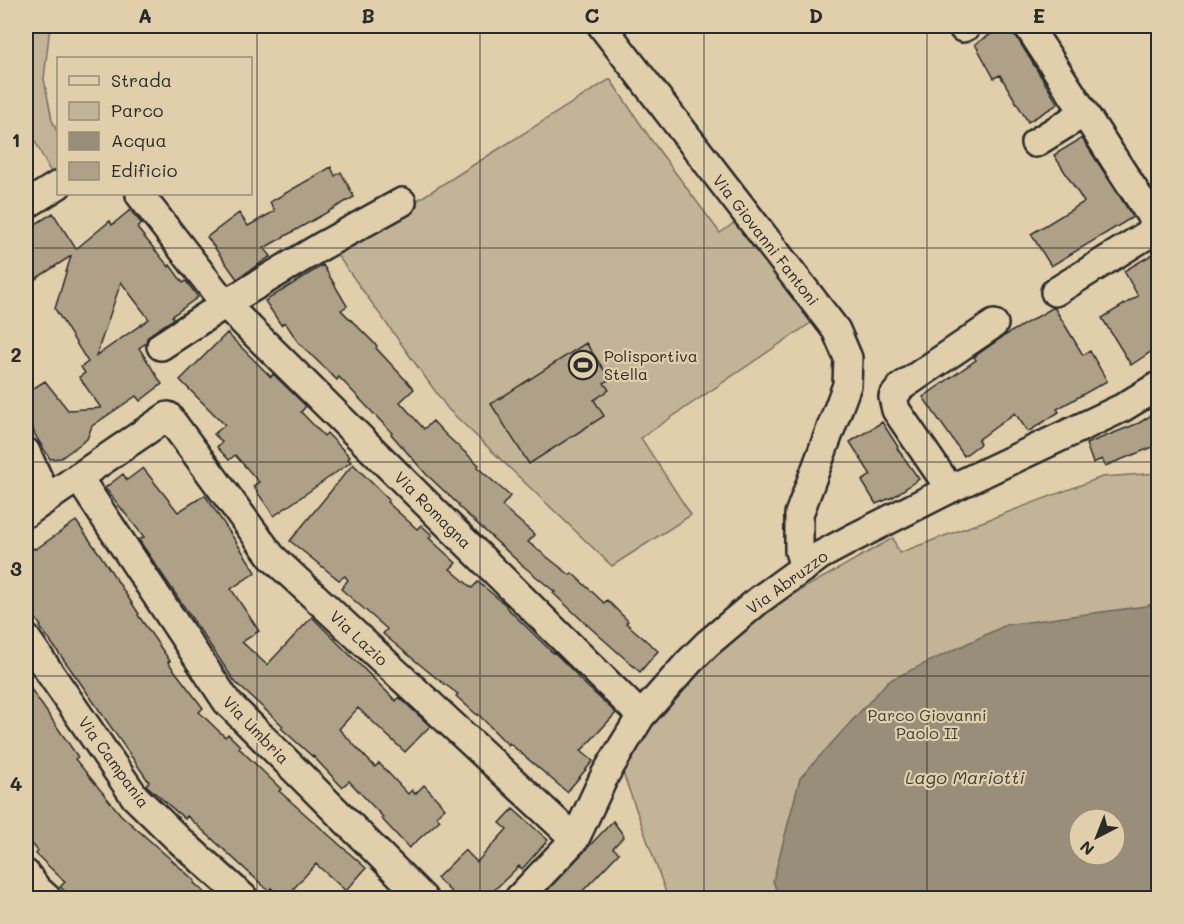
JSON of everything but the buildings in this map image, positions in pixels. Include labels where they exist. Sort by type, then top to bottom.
[{"type":"street","name":"Via Giovanni Fantoni","points":[[602,26],[836,330],[848,358],[847,385],[812,478],[812,562]]},
{"type":"street","points":[[1028,26],[1158,227],[1054,292]]},
{"type":"street","points":[[1035,143],[1084,113]]},
{"type":"street","points":[[26,205],[57,185]]},
{"type":"street","name":"Via Romagna","points":[[140,195],[225,304],[641,716]]},
{"type":"street","points":[[161,346],[225,304],[322,246],[402,202]]},
{"type":"street","points":[[950,489],[896,410],[893,397],[902,387],[994,324]]},
{"type":"street","name":"Via Abruzzo","points":[[519,898],[575,839],[605,775],[641,716],[707,644],[759,600],[812,562],[853,538],[950,489],[1122,408],[1158,386]]},
{"type":"street","name":"Via Lazio","points":[[78,477],[168,416],[272,557],[575,839]]},
{"type":"street","points":[[26,452],[36,505],[78,477]]},
{"type":"street","name":"Via Umbria","points":[[78,477],[227,702],[423,898]]},
{"type":"street","name":"Via Campania","points":[[26,638],[135,797],[244,898]]},
{"type":"street","points":[[26,874],[47,898]]},
{"type":"green space","points":[[26,26],[50,26],[44,79],[52,120],[57,132],[57,185],[26,123]]},
{"type":"green space","name":"Polisportiva Stella","points":[[610,79],[652,141],[720,233],[738,220],[815,320],[641,438],[691,515],[612,566],[448,409],[335,252]]},
{"type":"green space","name":"Parco Giovanni Paolo II","points":[[1158,473],[1158,898],[668,898],[623,773],[648,722],[688,675],[767,609],[893,538],[899,553],[1102,477]]},
{"type":"water","name":"Lago Mariotti","points":[[1158,602],[1158,898],[779,898],[773,881],[800,778],[888,681],[1006,625],[1146,606]]},
{"type":"place","name":"Polisportiva Stella","points":[[583,365]]}]
